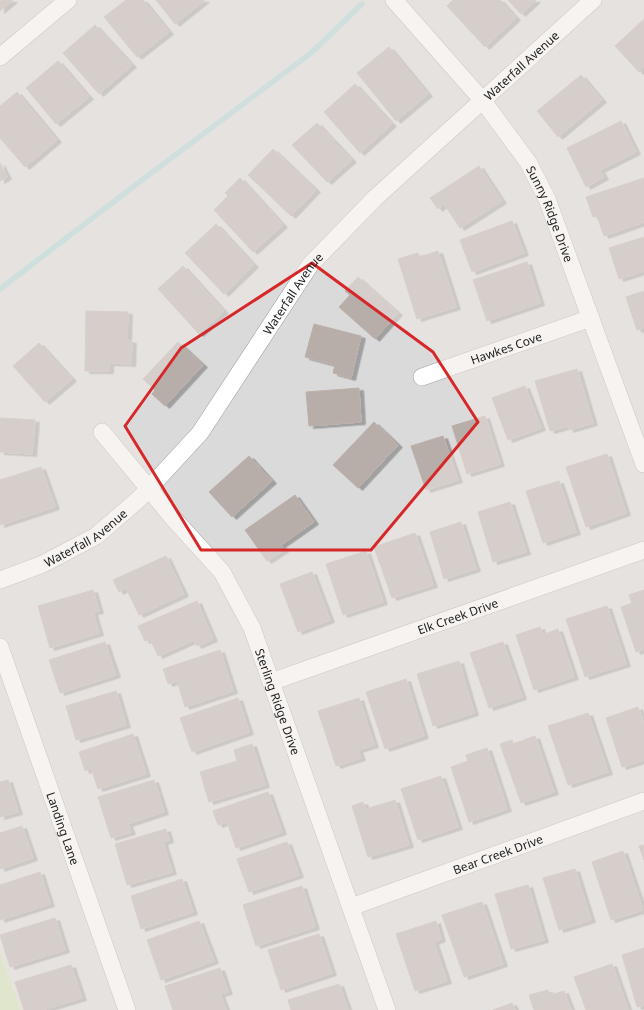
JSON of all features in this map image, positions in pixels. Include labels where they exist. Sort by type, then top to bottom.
[{"type":"street","points":[[0,57],[68,0]]},
{"type":"street","name":"Sunny Ridge Drive","points":[[394,0],[483,101],[528,162],[547,199],[644,464]]},
{"type":"street","name":"Waterfall Avenue","points":[[0,580],[43,564],[96,536],[148,489],[200,432],[310,265],[375,198],[593,0]]},
{"type":"street","name":"Hawkes Cove","points":[[422,377],[591,318]]},
{"type":"street","name":"Sterling Ridge Drive","points":[[102,432],[182,529],[222,572],[252,628],[387,1010]]},
{"type":"street","name":"Elk Creek Drive","points":[[272,682],[644,550]]},
{"type":"street","name":"Landing Lane","points":[[0,648],[127,1010]]},
{"type":"street","name":"Bear Creek Drive","points":[[351,907],[644,801]]},
{"type":"highlighted area","points":[[312,263],[433,352],[478,422],[371,550],[201,550],[125,426],[181,348]]},
{"type":"shaded area","points":[[0,0],[644,0],[644,1010],[21,1010],[0,952]]},
{"type":"green space","points":[[0,952],[21,1010],[0,1010]]},
{"type":"building","points":[[0,0],[13,0],[0,11]]},
{"type":"building","points":[[126,0],[143,0],[169,32],[137,57],[104,17]]},
{"type":"building","points":[[156,0],[205,0],[175,24]]},
{"type":"building","points":[[453,0],[500,0],[516,18],[485,47],[447,6]]},
{"type":"building","points":[[508,0],[536,0],[521,14]]},
{"type":"building","points":[[644,19],[644,67],[639,72],[615,46]]},
{"type":"building","points":[[95,25],[132,65],[99,94],[63,53]]},
{"type":"building","points":[[389,47],[428,94],[396,121],[357,73]]},
{"type":"building","points":[[58,61],[89,97],[56,124],[26,88]]},
{"type":"building","points":[[581,75],[602,100],[558,137],[537,111]]},
{"type":"building","points":[[355,84],[392,124],[360,153],[324,112]]},
{"type":"building","points":[[17,92],[57,140],[25,167],[0,138],[0,106]]},
{"type":"building","points":[[621,121],[636,152],[600,170],[604,177],[586,187],[567,148]]},
{"type":"building","points":[[317,123],[352,160],[327,182],[292,145]]},
{"type":"building","points":[[273,149],[316,190],[291,216],[248,175]]},
{"type":"building","points":[[0,163],[7,177],[0,181]]},
{"type":"building","points":[[479,166],[502,201],[460,228],[444,204],[438,209],[430,198]]},
{"type":"building","points":[[240,178],[283,225],[253,252],[214,210],[228,196],[225,193]]},
{"type":"building","points":[[644,178],[644,222],[604,236],[597,216],[593,217],[586,197]]},
{"type":"building","points":[[512,221],[524,253],[472,272],[460,240]]},
{"type":"building","points":[[216,224],[254,265],[224,294],[185,253]]},
{"type":"building","points":[[644,237],[644,271],[619,279],[609,248]]},
{"type":"building","points":[[438,251],[456,307],[417,319],[398,259],[418,253],[419,257]]},
{"type":"building","points":[[527,262],[540,303],[487,321],[473,280]]},
{"type":"building","points":[[183,266],[224,311],[199,334],[158,289]]},
{"type":"building","points":[[358,277],[398,313],[375,339],[339,307],[350,295],[345,291]]},
{"type":"building","points":[[644,291],[644,328],[637,330],[626,297]]},
{"type":"building","points":[[86,311],[128,312],[127,340],[132,341],[131,364],[109,363],[109,371],[85,371]]},
{"type":"building","points":[[314,324],[361,336],[351,378],[333,373],[335,365],[305,357]]},
{"type":"building","points":[[178,342],[203,365],[165,406],[152,394],[155,390],[143,379]]},
{"type":"building","points":[[39,343],[72,379],[45,402],[13,366]]},
{"type":"building","points":[[577,369],[593,423],[569,430],[568,426],[550,431],[535,381]]},
{"type":"building","points":[[525,386],[541,428],[508,440],[492,398]]},
{"type":"building","points":[[359,388],[361,422],[309,426],[306,392]]},
{"type":"building","points":[[485,416],[500,464],[467,474],[452,426]]},
{"type":"building","points":[[0,418],[35,420],[32,454],[0,452]]},
{"type":"building","points":[[374,422],[398,445],[358,488],[333,465]]},
{"type":"building","points":[[443,436],[458,480],[426,490],[411,446]]},
{"type":"building","points":[[607,454],[626,513],[586,527],[566,467]]},
{"type":"building","points":[[249,456],[272,481],[232,517],[209,492]]},
{"type":"building","points":[[41,467],[55,507],[0,525],[0,480]]},
{"type":"building","points":[[559,481],[576,532],[543,543],[526,491]]},
{"type":"building","points":[[295,495],[314,522],[281,545],[284,550],[267,561],[245,530]]},
{"type":"building","points":[[510,502],[526,552],[493,562],[478,512]]},
{"type":"building","points":[[461,522],[476,569],[444,579],[430,532]]},
{"type":"building","points":[[415,533],[433,585],[392,598],[374,547]]},
{"type":"building","points":[[366,551],[383,602],[343,615],[326,564]]},
{"type":"building","points":[[166,556],[184,594],[139,615],[126,588],[119,592],[113,580]]},
{"type":"building","points":[[312,572],[330,620],[298,632],[280,584]]},
{"type":"building","points":[[93,590],[99,611],[93,612],[99,633],[50,648],[38,606]]},
{"type":"building","points":[[644,590],[644,649],[636,652],[621,607],[632,603],[629,595]]},
{"type":"building","points":[[197,601],[213,639],[197,646],[194,640],[158,656],[150,639],[145,641],[138,626]]},
{"type":"building","points":[[607,606],[626,664],[585,677],[566,619]]},
{"type":"building","points":[[540,627],[542,635],[558,629],[574,677],[534,690],[516,635]]},
{"type":"building","points":[[105,642],[116,675],[60,693],[49,660]]},
{"type":"building","points":[[503,642],[522,697],[489,708],[470,653]]},
{"type":"building","points":[[220,650],[233,691],[185,707],[177,681],[168,684],[163,669]]},
{"type":"building","points":[[459,661],[474,713],[433,726],[417,674]]},
{"type":"building","points":[[406,679],[424,736],[385,749],[366,692]]},
{"type":"building","points":[[116,691],[126,725],[76,740],[66,706]]},
{"type":"building","points":[[238,698],[249,732],[192,752],[180,718]]},
{"type":"building","points":[[359,698],[374,745],[358,750],[361,758],[336,766],[318,711]]},
{"type":"building","points":[[638,707],[644,724],[644,760],[622,767],[606,718]]},
{"type":"building","points":[[588,713],[608,772],[568,785],[548,726]]},
{"type":"building","points":[[133,734],[146,774],[98,789],[91,768],[85,771],[79,752]]},
{"type":"building","points":[[535,736],[554,792],[521,803],[500,744],[512,740],[513,744]]},
{"type":"building","points":[[252,744],[265,785],[209,802],[200,772],[237,761],[234,750]]},
{"type":"building","points":[[487,748],[507,809],[469,822],[451,767],[468,761],[466,755]]},
{"type":"building","points":[[441,776],[458,827],[418,840],[401,789]]},
{"type":"building","points":[[8,780],[18,812],[0,817],[0,782]]},
{"type":"building","points":[[154,780],[164,812],[128,824],[131,832],[111,838],[98,797]]},
{"type":"building","points":[[268,792],[282,832],[236,848],[227,822],[218,825],[213,811]]},
{"type":"building","points":[[395,800],[409,845],[368,857],[352,806],[363,802],[366,809]]},
{"type":"building","points":[[22,826],[33,858],[0,869],[0,833]]},
{"type":"building","points":[[166,829],[169,840],[163,842],[172,872],[127,885],[115,844]]},
{"type":"building","points":[[287,842],[299,875],[249,892],[237,859]]},
{"type":"building","points":[[644,845],[644,860],[639,846]]},
{"type":"building","points":[[623,851],[643,910],[611,920],[592,862]]},
{"type":"building","points":[[575,869],[591,920],[559,930],[543,878]]},
{"type":"building","points":[[40,872],[50,904],[0,920],[0,885]]},
{"type":"building","points":[[182,879],[193,912],[141,929],[131,896]]},
{"type":"building","points":[[528,885],[544,940],[511,949],[495,894]]},
{"type":"building","points":[[302,886],[315,927],[256,946],[243,905]]},
{"type":"building","points":[[482,902],[503,964],[464,977],[442,915]]},
{"type":"building","points":[[55,918],[65,950],[10,967],[0,935]]},
{"type":"building","points":[[199,921],[214,961],[161,980],[147,940]]},
{"type":"building","points":[[436,921],[441,939],[434,942],[447,981],[415,991],[396,934]]},
{"type":"building","points":[[319,934],[332,973],[281,990],[268,950]]},
{"type":"building","points":[[644,948],[644,1005],[637,1007],[622,955]]},
{"type":"building","points":[[612,964],[628,1010],[586,1010],[574,977]]},
{"type":"building","points":[[71,965],[82,998],[42,1010],[24,1010],[15,982]]},
{"type":"building","points":[[220,968],[228,992],[220,994],[226,1010],[173,1010],[165,986]]},
{"type":"building","points":[[339,984],[348,1010],[291,1010],[288,1000]]},
{"type":"building","points":[[548,990],[550,995],[564,991],[571,1010],[534,1010],[529,995]]},
{"type":"building","points":[[512,1003],[515,1010],[493,1010]]},
{"type":"waterway","points":[[0,289],[311,53],[362,4]]}]
